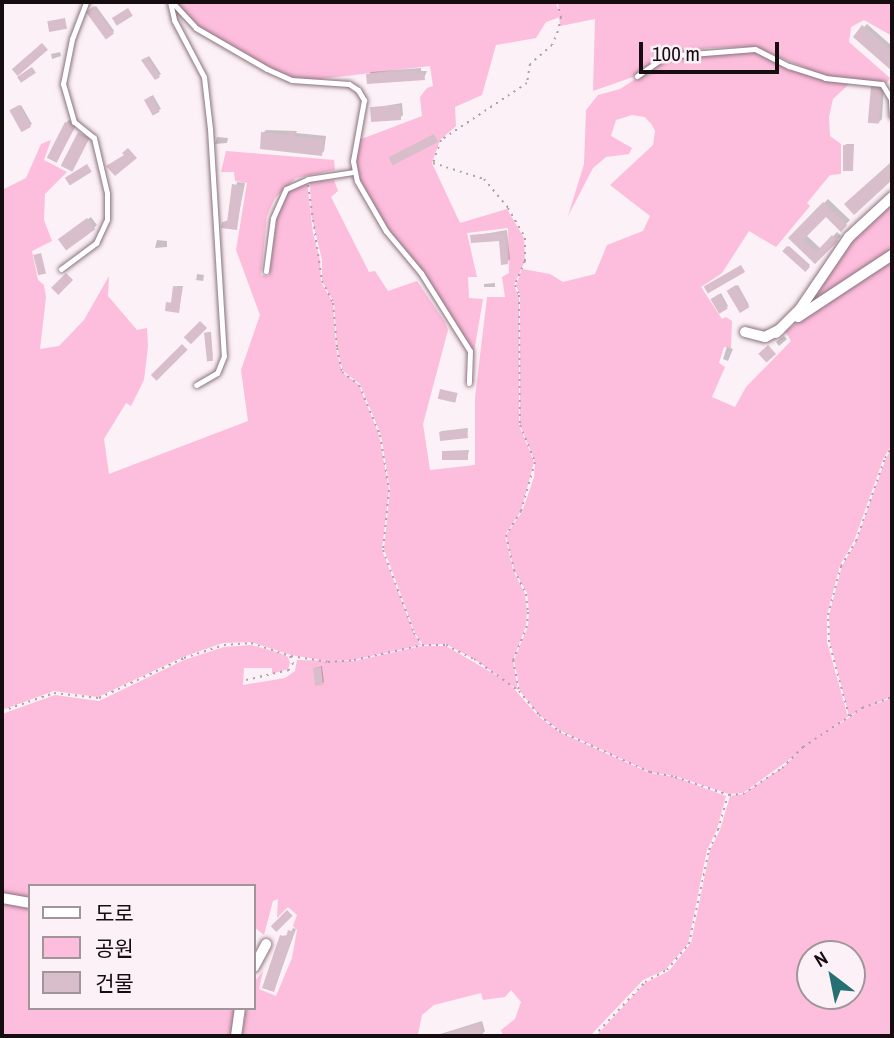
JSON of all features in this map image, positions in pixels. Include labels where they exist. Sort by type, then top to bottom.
[{"type":"street","points":[[776,333],[800,309],[849,237],[892,197]]},
{"type":"street","points":[[745,332],[765,337],[776,333],[892,255]]},
{"type":"street","points":[[2,898],[28,903]]},
{"type":"street","points":[[256,963],[266,944]]},
{"type":"street","points":[[236,1036],[240,1010]]},
{"type":"lane","points":[[61,269],[96,243],[107,219],[107,192],[94,138],[74,122],[63,84],[72,39],[86,2]]},
{"type":"lane","points":[[171,2],[196,28],[267,69],[292,80],[349,84],[358,90],[364,100],[353,161],[354,173],[386,231],[421,273],[470,351],[469,383]]},
{"type":"lane","points":[[171,2],[174,20],[204,77],[210,129],[224,356],[217,373],[196,384]]},
{"type":"lane","points":[[637,76],[667,56],[755,49],[825,78],[882,84],[891,99],[892,116]]},
{"type":"lane","points":[[266,271],[273,218],[286,189],[308,179],[354,173]]},
{"type":"path","points":[[519,691],[513,660],[527,626],[528,611],[526,594],[514,570],[506,535],[521,511],[535,462],[520,425],[519,295],[515,285],[525,261],[525,238],[502,200],[484,180],[433,163],[441,140],[449,133],[527,83],[530,64],[552,45],[558,31],[561,17],[557,2]]},
{"type":"path","points":[[308,179],[322,281],[333,303],[342,372],[359,385],[380,435],[389,490],[383,550],[414,633],[422,645]]},
{"type":"path","points":[[849,717],[829,642],[828,615],[841,566],[856,541],[885,458],[892,447]]},
{"type":"path","points":[[2,712],[54,693],[99,698],[184,658],[223,645],[251,643],[290,656],[328,662],[354,660],[422,645],[446,645],[474,659],[519,691],[539,715],[559,731],[650,772],[675,777],[729,795],[743,794],[862,708],[892,697]]},
{"type":"path","points":[[246,680],[289,670],[293,663],[290,656]]},
{"type":"path","points":[[594,1036],[645,982],[667,970],[689,944],[709,850],[729,795]]},
{"type":"green space","points":[[174,2],[556,2],[560,17],[546,22],[536,38],[496,45],[482,95],[455,107],[456,126],[440,140],[432,163],[460,223],[507,209],[524,238],[525,261],[514,285],[519,297],[519,425],[534,462],[521,511],[505,535],[513,570],[525,594],[527,612],[526,626],[513,660],[518,690],[474,659],[446,644],[423,645],[415,633],[384,549],[390,490],[381,435],[360,384],[343,371],[337,348],[334,303],[322,281],[322,260],[311,214],[310,182],[334,180],[338,191],[331,197],[369,272],[375,271],[388,291],[417,281],[445,322],[448,330],[423,424],[430,470],[475,465],[475,398],[487,297],[505,297],[502,277],[509,273],[508,228],[467,233],[477,277],[468,277],[469,298],[483,299],[473,358],[423,273],[395,242],[358,180],[355,161],[359,140],[422,116],[420,97],[427,88],[433,86],[430,66],[304,81],[292,79],[197,27]]},
{"type":"green space","points":[[558,2],[892,2],[892,36],[864,20],[851,27],[849,42],[890,78],[887,83],[825,76],[755,47],[709,48],[665,54],[633,77],[593,91],[595,19],[560,26]]},
{"type":"green space","points":[[755,52],[789,68],[827,81],[849,84],[833,99],[829,117],[830,136],[841,144],[841,174],[830,175],[807,203],[810,206],[776,247],[749,231],[722,273],[701,287],[722,319],[726,317],[732,321],[731,348],[724,347],[719,363],[725,367],[712,397],[735,407],[746,387],[791,341],[785,331],[892,259],[892,445],[884,457],[854,541],[840,565],[827,615],[827,642],[848,717],[743,793],[729,794],[675,776],[650,772],[559,730],[539,715],[520,691],[514,660],[528,626],[529,612],[527,593],[514,570],[506,535],[522,512],[534,477],[535,462],[520,425],[520,295],[516,285],[522,269],[550,274],[563,282],[595,274],[607,245],[643,231],[650,216],[610,185],[653,145],[655,131],[652,125],[645,117],[632,115],[616,120],[611,136],[632,148],[629,154],[606,157],[593,168],[568,216],[584,164],[586,110],[598,95],[620,89],[668,58]]},
{"type":"green space","points":[[51,140],[44,160],[67,172],[45,194],[44,220],[52,241],[32,251],[38,280],[44,285],[46,297],[40,349],[59,346],[84,320],[109,276],[108,296],[137,330],[147,328],[144,380],[131,406],[126,403],[104,439],[109,474],[248,421],[241,370],[260,315],[236,250],[247,183],[235,181],[234,172],[221,172],[226,151],[334,160],[335,170],[296,178],[275,198],[267,216],[261,275],[269,276],[277,216],[282,201],[289,191],[307,182],[321,282],[333,303],[336,348],[342,372],[359,385],[379,435],[389,490],[382,550],[421,645],[353,660],[328,661],[291,655],[251,642],[223,643],[183,657],[98,697],[54,691],[2,710],[2,190],[26,178],[41,144]]},
{"type":"green space","points":[[892,199],[892,252],[804,308],[844,246]]},
{"type":"green space","points":[[892,448],[892,696],[849,716],[830,642],[829,615],[842,566],[856,542]]},
{"type":"green space","points":[[251,645],[288,657],[288,669],[272,674],[272,668],[244,668],[243,685],[285,678],[295,671],[297,660],[354,661],[422,646],[446,646],[508,682],[538,716],[559,732],[650,773],[675,777],[726,796],[717,829],[707,850],[688,944],[665,970],[643,980],[590,1036],[503,1036],[501,1030],[515,1019],[521,1002],[511,990],[505,997],[483,1000],[481,993],[434,1005],[422,1015],[418,1034],[242,1036],[246,1010],[256,1010],[256,980],[263,971],[259,989],[276,996],[292,958],[297,930],[293,926],[297,915],[288,907],[277,918],[278,899],[273,901],[264,935],[256,929],[256,884],[28,884],[28,900],[2,895],[2,714],[55,695],[99,701],[184,660],[224,647]]},
{"type":"green space","points":[[892,698],[892,1036],[596,1036],[645,983],[669,971],[691,943],[710,850],[720,830],[730,796],[743,794],[782,768],[803,748],[862,709]]},
{"type":"green space","points":[[2,901],[28,906],[28,1010],[237,1010],[233,1036],[2,1036]]},
{"type":"building","points":[[94,6],[114,34],[106,39],[86,12]]},
{"type":"building","points":[[128,8],[133,16],[117,26],[112,18]]},
{"type":"building","points":[[65,18],[67,29],[49,32],[47,21]]},
{"type":"building","points":[[862,25],[892,51],[892,71],[853,37]]},
{"type":"building","points":[[42,43],[48,50],[18,76],[12,69]]},
{"type":"building","points":[[147,57],[160,77],[155,80],[141,60]]},
{"type":"building","points":[[32,67],[36,73],[21,83],[17,77]]},
{"type":"building","points":[[418,70],[419,73],[424,73],[425,80],[367,84],[366,74]]},
{"type":"building","points":[[871,86],[882,87],[879,124],[868,123]]},
{"type":"building","points":[[151,96],[160,112],[153,116],[144,100]]},
{"type":"building","points":[[19,105],[31,127],[21,132],[9,110]]},
{"type":"building","points":[[400,105],[401,120],[371,122],[370,107]]},
{"type":"building","points":[[65,122],[75,127],[57,163],[47,158]]},
{"type":"building","points":[[78,132],[90,138],[72,172],[61,166]]},
{"type":"building","points":[[261,132],[289,135],[289,132],[295,133],[294,136],[324,139],[322,156],[260,149]]},
{"type":"building","points":[[434,134],[438,142],[393,165],[389,157]]},
{"type":"building","points":[[843,145],[853,145],[853,171],[843,171]]},
{"type":"building","points":[[128,148],[137,158],[115,176],[106,166],[124,155],[122,153]]},
{"type":"building","points":[[890,163],[892,180],[854,215],[844,204]]},
{"type":"building","points":[[87,164],[92,172],[70,185],[65,178]]},
{"type":"building","points":[[232,184],[243,186],[237,230],[221,228],[222,222],[227,222]]},
{"type":"building","points":[[823,202],[847,225],[841,232],[826,217],[803,240],[816,252],[832,235],[838,241],[815,264],[788,238]]},
{"type":"building","points":[[87,218],[95,229],[66,250],[58,239]]},
{"type":"building","points":[[505,232],[508,264],[501,265],[499,241],[471,243],[470,235]]},
{"type":"building","points":[[787,246],[810,267],[805,272],[782,251]]},
{"type":"building","points":[[41,253],[46,273],[38,275],[33,255]]},
{"type":"building","points":[[741,265],[745,272],[708,293],[704,286]]},
{"type":"building","points":[[66,273],[73,280],[58,295],[51,288]]},
{"type":"building","points":[[736,285],[749,307],[740,313],[727,291]]},
{"type":"building","points":[[173,286],[182,287],[179,313],[165,311],[166,302],[171,303]]},
{"type":"building","points":[[719,294],[728,309],[719,314],[710,299]]},
{"type":"building","points":[[200,321],[207,328],[191,344],[184,337]]},
{"type":"building","points":[[210,332],[213,361],[207,361],[204,333]]},
{"type":"building","points":[[182,344],[188,350],[157,381],[151,375]]},
{"type":"building","points":[[768,345],[776,354],[766,363],[758,354]]},
{"type":"building","points":[[440,389],[458,393],[455,403],[438,399]]},
{"type":"building","points":[[467,429],[468,438],[440,441],[439,432]]},
{"type":"building","points":[[442,451],[468,451],[468,460],[442,460]]},
{"type":"building","points":[[321,667],[323,685],[315,686],[313,668]]},
{"type":"building","points":[[287,910],[293,916],[276,932],[271,926]]},
{"type":"building","points":[[288,930],[294,932],[274,992],[262,988],[280,935],[286,937]]},
{"type":"building","points":[[480,1023],[483,1035],[437,1036]]}]
